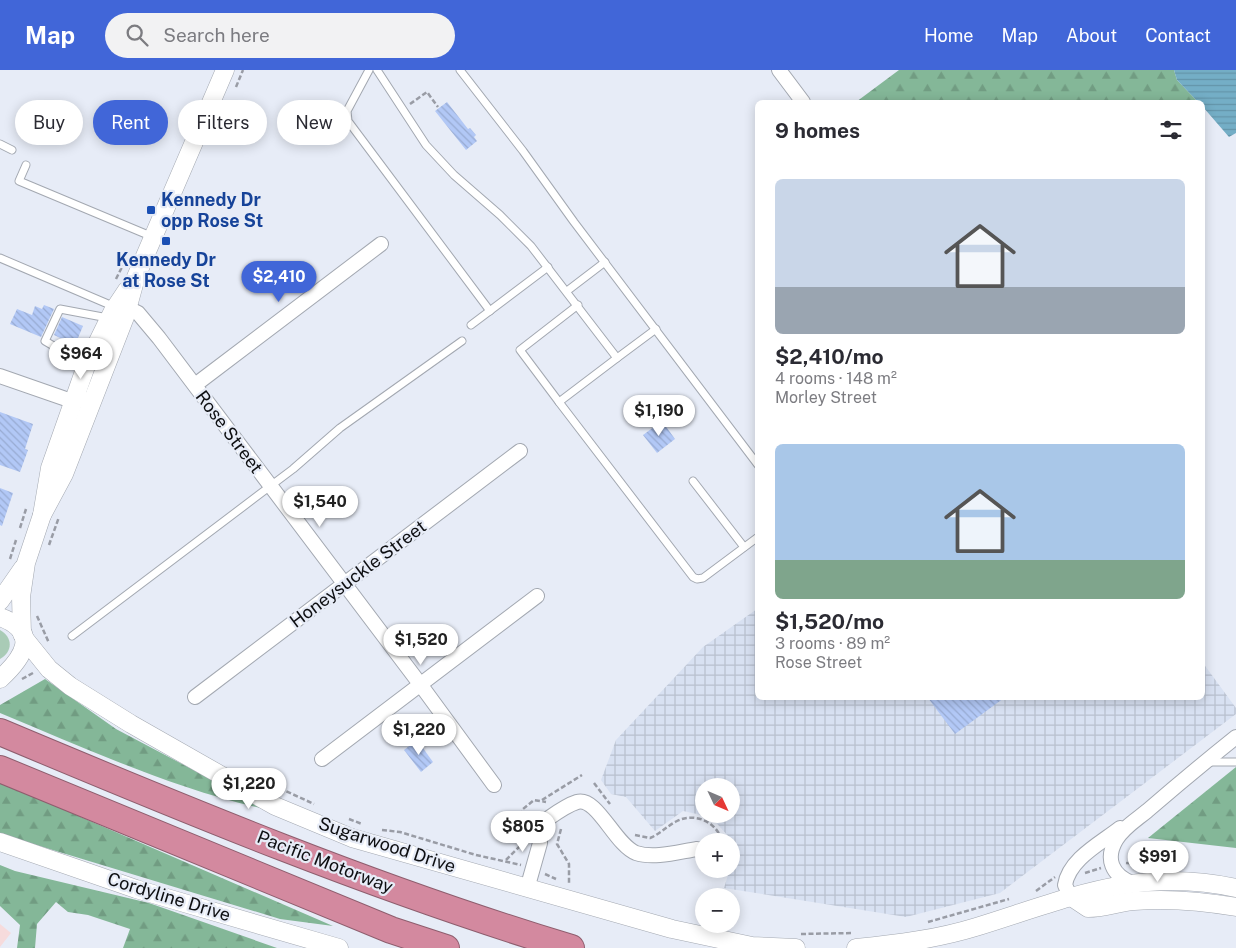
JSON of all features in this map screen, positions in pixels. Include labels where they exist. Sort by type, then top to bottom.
[{"type":"highway","name":"Pacific Motorway","points":[[0,732],[294,852],[484,921],[571,948]]},
{"type":"highway","name":"Pacific Motorway","points":[[0,769],[391,930],[446,948]]},
{"type":"street","points":[[0,679],[22,656],[21,598],[26,563],[42,515],[50,468],[72,401],[86,366],[136,277],[225,70]]},
{"type":"street","points":[[779,70],[802,100]]},
{"type":"street","points":[[194,385],[381,244]]},
{"type":"street","points":[[42,515],[64,474],[100,380],[118,309]]},
{"type":"street","name":"Rose Street","points":[[118,309],[142,317],[420,684],[494,785]]},
{"type":"street","points":[[0,376],[72,401],[81,398],[100,380]]},
{"type":"street","points":[[72,401],[83,424]]},
{"type":"street","name":"Honeysuckle Street","points":[[195,697],[520,452]]},
{"type":"street","points":[[0,601],[26,563]]},
{"type":"street","points":[[322,759],[537,596]]},
{"type":"street","name":"Sugarwood Drive","points":[[0,617],[9,621],[48,669],[70,686],[131,724],[275,806],[352,838],[672,930],[752,946],[798,941]]},
{"type":"street","points":[[1132,882],[1118,876],[1111,865],[1111,850],[1118,838],[1163,797],[1236,737]]},
{"type":"street","points":[[1163,797],[1088,852],[1068,874],[1065,888],[1070,896],[1088,908],[1132,901],[1167,899],[1202,901],[1236,907]]},
{"type":"street","points":[[527,889],[540,843],[540,821],[573,803],[583,801],[592,805],[620,841],[634,852],[652,855],[695,849]]},
{"type":"street","name":"Cordyline Drive","points":[[0,842],[136,889],[339,948]]},
{"type":"street","points":[[856,940],[905,944],[974,927],[1070,896],[1132,882],[1187,881],[1236,888]]},
{"type":"lane","points":[[369,70],[347,110],[348,121],[490,311]]},
{"type":"lane","points":[[377,70],[402,110],[439,160],[512,226],[548,267],[617,358]]},
{"type":"lane","points":[[460,70],[755,460]]},
{"type":"lane","points":[[0,144],[12,150]]},
{"type":"lane","points":[[26,165],[19,181],[153,237]]},
{"type":"lane","points":[[0,258],[118,309]]},
{"type":"lane","points":[[567,291],[605,262]]},
{"type":"lane","points":[[471,326],[548,267]]},
{"type":"lane","points":[[578,306],[520,350],[559,402],[694,578],[703,578],[755,539]]},
{"type":"lane","points":[[86,366],[45,342],[60,308],[118,309]]},
{"type":"lane","points":[[559,402],[656,329]]},
{"type":"lane","points":[[72,636],[298,465],[340,428],[462,341]]},
{"type":"lane","points":[[693,481],[744,547]]},
{"type":"lane","points":[[1205,762],[1236,762]]},
{"type":"path","points":[[402,110],[427,92],[438,107]]},
{"type":"path","points":[[47,552],[60,514]]},
{"type":"path","points":[[33,608],[51,649]]},
{"type":"path","points":[[506,860],[523,843],[523,836],[518,824],[523,808],[530,802],[542,800],[582,775]]},
{"type":"path","points":[[262,780],[321,807]]},
{"type":"path","points":[[594,783],[614,810]]},
{"type":"path","points":[[542,800],[546,802]]},
{"type":"path","points":[[346,817],[369,826]]},
{"type":"path","points":[[630,831],[637,837],[650,838],[680,820],[694,818],[710,823],[717,833]]},
{"type":"path","points":[[375,828],[400,832],[476,854],[513,861]]},
{"type":"path","points":[[561,829],[557,844],[569,864],[569,885]]},
{"type":"path","points":[[1027,893],[1042,888],[1053,877],[1068,874],[1078,875],[1111,865]]},
{"type":"path","points":[[924,923],[1011,898]]},
{"type":"path","points":[[798,941],[856,940]]},
{"type":"shaded area","points":[[755,610],[755,700],[1205,700],[1205,666],[1236,708],[1236,714],[1000,893],[906,917],[740,891],[740,888],[724,888],[727,878],[740,878],[740,833],[725,833],[716,823],[740,823],[740,778],[695,778],[695,814],[683,811],[655,831],[626,797],[611,794],[601,780],[616,740],[703,647]]},
{"type":"shaded area","points":[[0,924],[11,933],[0,947]]},
{"type":"green space","points":[[899,70],[1174,70],[1177,80],[1196,100],[859,100]]},
{"type":"green space","points":[[0,630],[7,636],[10,644],[7,652],[0,659]]},
{"type":"green space","points":[[45,679],[116,729],[269,810],[234,802],[132,768],[0,713],[0,705]]},
{"type":"green space","points":[[1236,767],[1236,848],[1148,838]]},
{"type":"green space","points":[[0,782],[333,926],[280,919],[0,834]]},
{"type":"green space","points":[[0,865],[15,871],[149,903],[277,948],[123,948],[130,929],[88,915],[68,912],[56,902],[37,924],[35,948],[17,948],[20,925],[0,906]]},
{"type":"water","points":[[1174,70],[1236,70],[1236,133],[1229,137],[1205,109],[1205,100],[1196,100],[1177,80]]},
{"type":"building","points":[[447,102],[468,129],[470,128],[476,135],[474,137],[477,141],[466,150],[435,111]]},
{"type":"building","points":[[44,305],[54,309],[41,337],[10,324],[17,309],[32,315],[35,306],[42,309]]},
{"type":"building","points":[[62,317],[83,326],[75,345],[54,335]]},
{"type":"building","points":[[0,412],[33,424],[25,449],[28,450],[20,472],[0,465]]},
{"type":"building","points":[[662,421],[675,439],[657,453],[643,435]]},
{"type":"building","points":[[0,488],[13,493],[2,526],[0,525]]},
{"type":"building","points":[[930,700],[1001,700],[955,734]]},
{"type":"building","points":[[417,740],[433,762],[421,772],[404,750]]},
{"type":"place","name":"Kennedy Dr opp Rose St","points":[[151,210]]},
{"type":"place","name":"Kennedy Dr at Rose St","points":[[166,241]]}]
